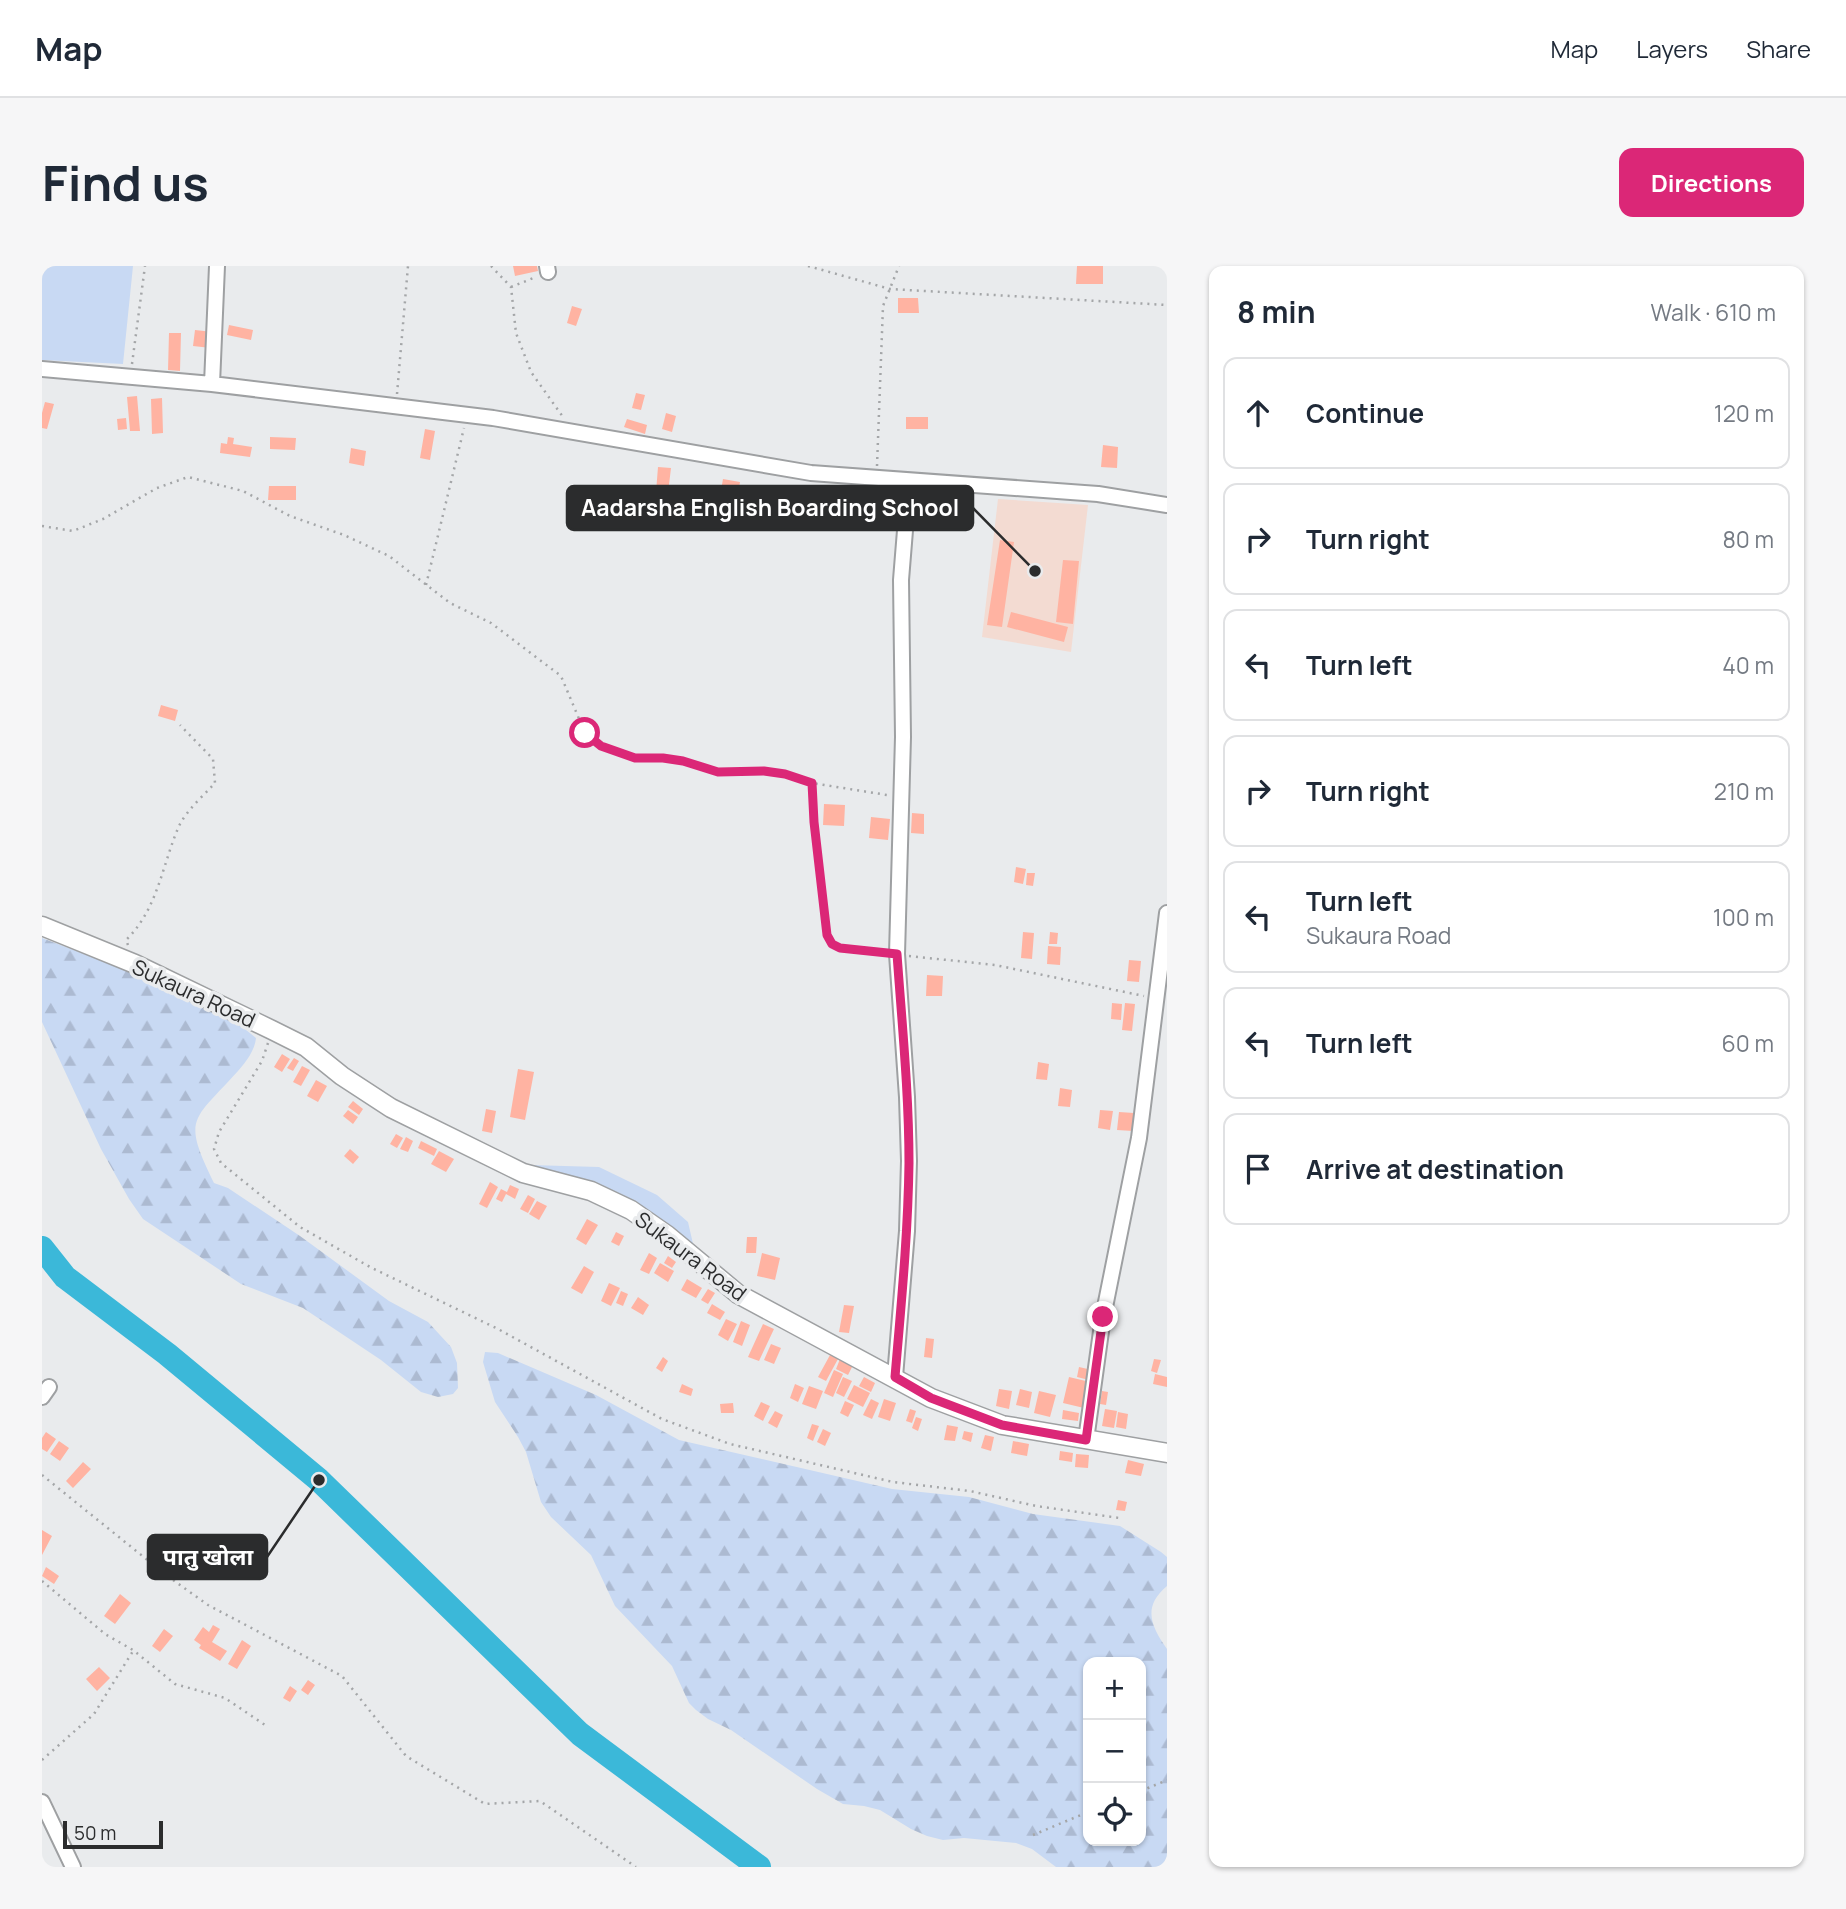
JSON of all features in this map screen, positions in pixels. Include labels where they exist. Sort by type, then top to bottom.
[{"type":"street","points":[[212,384],[217,266]]},
{"type":"street","points":[[42,369],[212,384],[468,415],[811,473],[1097,494],[1167,505]]},
{"type":"street","points":[[895,1377],[907,1231],[909,1161],[897,954],[901,797],[901,580],[909,481]]},
{"type":"street","points":[[1086,1440],[1103,1317],[1139,1138],[1162,1000],[1167,913]]},
{"type":"street","name":"Sukaura Road","points":[[42,926],[135,964],[306,1047],[342,1076],[391,1108],[523,1172],[591,1191],[631,1210],[667,1235],[738,1294],[931,1398],[1002,1425],[1167,1453]]},
{"type":"street","points":[[42,1802],[73,1867]]},
{"type":"path","points":[[131,378],[145,266]]},
{"type":"path","points":[[396,408],[408,266]]},
{"type":"path","points":[[491,266],[511,288],[516,333],[531,372],[574,432]]},
{"type":"path","points":[[808,266],[890,289],[1167,305]]},
{"type":"path","points":[[877,479],[883,306],[899,266]]},
{"type":"path","points":[[426,585],[468,415]]},
{"type":"path","points":[[42,526],[73,531],[103,519],[157,488],[188,477],[243,491],[290,516],[344,534],[389,556],[450,603],[491,623],[561,676],[585,733],[601,746],[635,758],[683,761],[718,772],[764,771],[785,774],[812,783],[901,797]]},
{"type":"path","points":[[135,964],[126,940],[138,929],[153,903],[181,822],[215,783],[213,759],[180,725]]},
{"type":"path","points":[[812,783],[827,935],[832,944],[840,948],[995,965],[1162,1000]]},
{"type":"path","points":[[272,1030],[262,1061],[219,1132],[214,1149],[220,1163],[299,1227],[370,1267],[498,1329],[662,1419],[712,1438],[893,1482],[970,1491],[1037,1506],[1119,1518]]},
{"type":"path","points":[[42,1475],[166,1575],[208,1605],[342,1676],[406,1756],[485,1804],[540,1801],[636,1867]]},
{"type":"path","points":[[42,1581],[105,1634],[133,1650],[175,1684],[225,1698],[268,1727]]},
{"type":"path","points":[[42,1760],[94,1714],[133,1650]]},
{"type":"path","points":[[1146,1789],[1167,1780]]},
{"type":"path","points":[[1032,1836],[1083,1814]]},
{"type":"shaded area","points":[[998,499],[1088,505],[1071,652],[982,637]]},
{"type":"green space","points":[[42,266],[133,266],[123,364],[42,360]]},
{"type":"green space","points":[[42,938],[134,973],[235,1021],[256,1038],[247,1060],[210,1101],[197,1121],[195,1132],[198,1145],[214,1183],[228,1188],[300,1236],[389,1301],[428,1322],[451,1347],[457,1363],[458,1388],[453,1394],[438,1397],[421,1392],[381,1360],[303,1308],[241,1284],[143,1219],[101,1149],[42,1022]]},
{"type":"green space","points":[[530,1165],[599,1167],[657,1195],[688,1222],[694,1248],[556,1175]]},
{"type":"green space","points":[[485,1352],[498,1353],[596,1395],[679,1440],[892,1489],[969,1497],[1033,1514],[1120,1526],[1161,1552],[1167,1557],[1167,1586],[1154,1601],[1152,1617],[1167,1649],[1167,1867],[1056,1867],[1032,1849],[1016,1843],[964,1838],[943,1840],[927,1836],[880,1810],[843,1804],[731,1730],[708,1719],[689,1703],[672,1666],[615,1606],[591,1555],[551,1517],[541,1502],[526,1452],[495,1402],[483,1362]]},
{"type":"building","points":[[513,266],[537,266],[538,271],[515,276]]},
{"type":"building","points":[[1077,266],[1103,266],[1103,284],[1076,284]]},
{"type":"building","points":[[898,298],[918,298],[919,313],[898,313]]},
{"type":"building","points":[[572,306],[582,309],[576,326],[567,323]]},
{"type":"building","points":[[229,325],[253,330],[251,340],[227,335]]},
{"type":"building","points":[[195,330],[213,332],[211,348],[193,346]]},
{"type":"building","points":[[169,333],[181,333],[180,371],[168,370]]},
{"type":"building","points":[[636,393],[645,395],[641,410],[632,408]]},
{"type":"building","points":[[137,396],[140,431],[130,431],[127,397]]},
{"type":"building","points":[[162,398],[163,433],[152,434],[151,399]]},
{"type":"building","points":[[45,402],[54,404],[47,429],[42,428]]},
{"type":"building","points":[[666,413],[676,416],[672,432],[662,429]]},
{"type":"building","points":[[906,417],[928,417],[928,429],[906,429]]},
{"type":"building","points":[[126,418],[127,429],[118,430],[117,419]]},
{"type":"building","points":[[627,419],[647,425],[645,434],[624,427]]},
{"type":"building","points":[[425,429],[435,431],[430,460],[420,458]]},
{"type":"building","points":[[228,437],[234,438],[233,444],[252,447],[250,457],[220,453],[221,443],[227,444]]},
{"type":"building","points":[[270,437],[296,438],[295,450],[270,449]]},
{"type":"building","points":[[1103,445],[1118,447],[1117,468],[1101,467]]},
{"type":"building","points":[[351,448],[366,451],[364,466],[349,463]]},
{"type":"building","points":[[658,467],[671,468],[668,493],[656,492]]},
{"type":"building","points":[[723,479],[740,482],[737,499],[720,496]]},
{"type":"building","points":[[269,486],[296,486],[296,500],[268,500]]},
{"type":"building","points":[[831,503],[851,508],[846,530],[826,525]]},
{"type":"building","points":[[1000,540],[1014,542],[1002,627],[987,625]]},
{"type":"building","points":[[1063,560],[1079,561],[1073,624],[1056,622]]},
{"type":"building","points":[[1011,612],[1068,627],[1064,642],[1007,627]]},
{"type":"building","points":[[161,705],[178,710],[175,721],[158,716]]},
{"type":"building","points":[[824,804],[845,805],[844,826],[823,825]]},
{"type":"building","points":[[912,813],[924,814],[924,834],[911,833]]},
{"type":"building","points":[[871,817],[890,819],[888,840],[869,838]]},
{"type":"building","points":[[1016,867],[1026,869],[1023,884],[1014,882]]},
{"type":"building","points":[[1027,873],[1035,873],[1033,886],[1026,885]]},
{"type":"building","points":[[1023,932],[1034,933],[1032,959],[1021,958]]},
{"type":"building","points":[[1050,932],[1058,933],[1057,944],[1049,944]]},
{"type":"building","points":[[1048,946],[1061,947],[1060,965],[1047,964]]},
{"type":"building","points":[[1129,960],[1141,961],[1139,982],[1127,981]]},
{"type":"building","points":[[927,975],[943,976],[942,996],[926,996]]},
{"type":"building","points":[[1112,1003],[1122,1004],[1121,1020],[1111,1019]]},
{"type":"building","points":[[1125,1003],[1135,1004],[1132,1031],[1122,1030]]},
{"type":"building","points":[[282,1054],[290,1059],[282,1072],[274,1067]]},
{"type":"building","points":[[294,1058],[299,1061],[293,1071],[287,1068]]},
{"type":"building","points":[[1038,1062],[1049,1064],[1047,1080],[1036,1079]]},
{"type":"building","points":[[302,1066],[310,1070],[301,1086],[293,1082]]},
{"type":"building","points":[[518,1069],[534,1072],[525,1120],[510,1117]]},
{"type":"building","points":[[316,1080],[327,1086],[318,1102],[307,1096]]},
{"type":"building","points":[[1060,1088],[1072,1090],[1070,1107],[1058,1106]]},
{"type":"building","points":[[353,1101],[363,1109],[359,1115],[348,1107]]},
{"type":"building","points":[[486,1109],[496,1111],[492,1133],[482,1131]]},
{"type":"building","points":[[348,1110],[358,1117],[353,1124],[343,1116]]},
{"type":"building","points":[[1100,1110],[1113,1111],[1110,1130],[1098,1128]]},
{"type":"building","points":[[1119,1112],[1134,1113],[1133,1131],[1117,1130]]},
{"type":"building","points":[[396,1134],[403,1138],[397,1148],[390,1144]]},
{"type":"building","points":[[406,1137],[413,1141],[408,1152],[400,1149]]},
{"type":"building","points":[[421,1141],[437,1149],[434,1156],[418,1148]]},
{"type":"building","points":[[350,1149],[359,1157],[353,1164],[344,1156]]},
{"type":"building","points":[[439,1151],[454,1159],[446,1172],[431,1164]]},
{"type":"building","points":[[490,1182],[498,1187],[487,1208],[479,1204]]},
{"type":"building","points":[[510,1185],[519,1189],[515,1199],[506,1194],[502,1202],[496,1199],[501,1189],[507,1192]]},
{"type":"building","points":[[528,1195],[535,1199],[528,1213],[520,1209]]},
{"type":"building","points":[[537,1201],[547,1206],[539,1220],[529,1214]]},
{"type":"building","points":[[587,1219],[598,1225],[586,1245],[576,1239]]},
{"type":"building","points":[[616,1232],[624,1236],[619,1246],[611,1242]]},
{"type":"building","points":[[747,1237],[757,1237],[756,1253],[746,1253]]},
{"type":"building","points":[[649,1253],[657,1258],[649,1274],[640,1270]]},
{"type":"building","points":[[762,1253],[780,1258],[775,1280],[757,1276]]},
{"type":"building","points":[[668,1256],[676,1262],[672,1268],[664,1263]]},
{"type":"building","points":[[660,1263],[674,1271],[668,1282],[654,1273]]},
{"type":"building","points":[[584,1266],[594,1272],[582,1294],[571,1288]]},
{"type":"building","points":[[687,1279],[702,1288],[696,1298],[681,1290]]},
{"type":"building","points":[[609,1283],[620,1288],[611,1306],[601,1301]]},
{"type":"building","points":[[708,1289],[715,1293],[708,1304],[701,1300]]},
{"type":"building","points":[[621,1291],[628,1294],[623,1306],[616,1303]]},
{"type":"building","points":[[638,1297],[649,1305],[643,1315],[631,1308]]},
{"type":"building","points":[[712,1304],[725,1312],[720,1320],[707,1313]]},
{"type":"building","points":[[844,1305],[854,1306],[849,1333],[839,1332]]},
{"type":"building","points":[[726,1319],[737,1324],[728,1341],[718,1335]]},
{"type":"building","points":[[741,1321],[750,1325],[742,1346],[733,1342]]},
{"type":"building","points":[[763,1324],[774,1329],[759,1361],[748,1357]]},
{"type":"building","points":[[926,1338],[934,1339],[932,1358],[924,1357]]},
{"type":"building","points":[[771,1344],[781,1348],[774,1364],[764,1360]]},
{"type":"building","points":[[830,1355],[838,1359],[826,1381],[818,1377]]},
{"type":"building","points":[[663,1357],[668,1361],[662,1372],[656,1368]]},
{"type":"building","points":[[840,1359],[853,1365],[848,1375],[836,1369]]},
{"type":"building","points":[[1154,1359],[1161,1360],[1157,1373],[1151,1371]]},
{"type":"building","points":[[1079,1367],[1092,1370],[1089,1380],[1077,1377]]},
{"type":"building","points":[[834,1370],[843,1374],[833,1397],[824,1393]]},
{"type":"building","points":[[1155,1374],[1167,1377],[1167,1387],[1153,1384]]},
{"type":"building","points":[[843,1377],[852,1381],[844,1397],[836,1393]]},
{"type":"building","points":[[864,1377],[875,1383],[871,1392],[859,1386]]},
{"type":"building","points":[[1069,1377],[1090,1382],[1084,1408],[1063,1403]]},
{"type":"building","points":[[682,1384],[693,1389],[691,1396],[679,1392]]},
{"type":"building","points":[[795,1384],[804,1388],[798,1402],[790,1398]]},
{"type":"building","points":[[854,1385],[870,1393],[863,1407],[847,1399]]},
{"type":"building","points":[[809,1386],[823,1391],[816,1409],[802,1404]]},
{"type":"building","points":[[999,1389],[1012,1391],[1009,1409],[996,1406]]},
{"type":"building","points":[[1020,1389],[1032,1392],[1029,1408],[1016,1405]]},
{"type":"building","points":[[1039,1391],[1056,1395],[1050,1417],[1034,1413]]},
{"type":"building","points":[[1102,1391],[1108,1392],[1106,1405],[1100,1404]]},
{"type":"building","points":[[871,1399],[879,1403],[872,1419],[863,1415]]},
{"type":"building","points":[[884,1399],[896,1403],[890,1421],[878,1417]]},
{"type":"building","points":[[845,1401],[854,1405],[848,1417],[840,1413]]},
{"type":"building","points":[[761,1402],[770,1406],[763,1421],[754,1416]]},
{"type":"building","points":[[733,1403],[734,1413],[721,1413],[720,1404]]},
{"type":"building","points":[[910,1409],[916,1411],[912,1423],[906,1421]]},
{"type":"building","points":[[1105,1409],[1117,1411],[1114,1428],[1102,1426]]},
{"type":"building","points":[[1063,1410],[1079,1413],[1078,1421],[1062,1419]]},
{"type":"building","points":[[775,1411],[783,1415],[777,1428],[768,1423]]},
{"type":"building","points":[[1118,1412],[1128,1414],[1126,1429],[1116,1427]]},
{"type":"building","points":[[916,1417],[922,1419],[918,1431],[912,1428]]},
{"type":"building","points":[[812,1424],[819,1426],[813,1441],[807,1438]]},
{"type":"building","points":[[947,1425],[958,1427],[955,1441],[944,1440]]},
{"type":"building","points":[[823,1429],[831,1433],[825,1446],[817,1442]]},
{"type":"building","points":[[964,1431],[973,1433],[971,1442],[962,1439]]},
{"type":"building","points":[[46,1432],[56,1439],[47,1452],[42,1449],[42,1438]]},
{"type":"building","points":[[985,1435],[994,1437],[991,1451],[981,1448]]},
{"type":"building","points":[[59,1441],[69,1448],[60,1461],[50,1454]]},
{"type":"building","points":[[1013,1441],[1029,1444],[1027,1456],[1011,1453]]},
{"type":"building","points":[[1060,1451],[1073,1453],[1072,1462],[1059,1460]]},
{"type":"building","points":[[1076,1454],[1089,1455],[1088,1468],[1075,1467]]},
{"type":"building","points":[[1128,1460],[1144,1464],[1141,1476],[1125,1473]]},
{"type":"building","points":[[83,1462],[91,1469],[73,1488],[66,1481]]},
{"type":"building","points":[[1118,1500],[1127,1502],[1125,1511],[1116,1510]]},
{"type":"building","points":[[42,1530],[52,1536],[42,1555]]},
{"type":"building","points":[[46,1567],[59,1576],[54,1584],[42,1576]]},
{"type":"building","points":[[120,1594],[131,1603],[115,1624],[104,1616]]},
{"type":"building","points":[[213,1625],[220,1629],[212,1642],[227,1651],[220,1661],[199,1648],[201,1645],[194,1640],[203,1627],[209,1632]]},
{"type":"building","points":[[164,1629],[173,1636],[160,1652],[152,1646]]},
{"type":"building","points":[[242,1640],[251,1646],[237,1669],[228,1664]]},
{"type":"building","points":[[99,1667],[110,1678],[97,1691],[86,1679]]},
{"type":"building","points":[[308,1680],[315,1685],[308,1695],[301,1690]]},
{"type":"building","points":[[290,1686],[297,1691],[290,1702],[283,1698]]},
{"type":"waterway","points":[[42,1248],[65,1277],[167,1354],[319,1480],[580,1734],[759,1867]]},
{"type":"place","name":"Aadarsha English Boarding School","points":[[1035,571]]},
{"type":"place","name":"पातु खोला","points":[[319,1480]]},
{"type":"route","points":[[585,733],[601,746],[635,758],[683,761],[718,772],[764,771],[785,774],[812,783],[827,935],[832,944],[840,948],[897,954],[909,1161],[907,1231],[895,1377],[931,1398],[1002,1425],[1086,1440],[1103,1317]]}]
